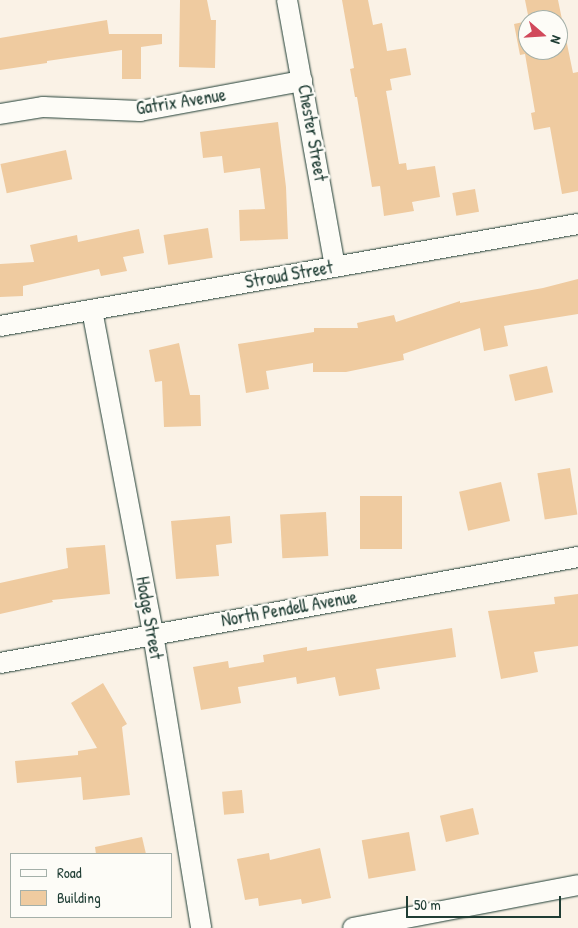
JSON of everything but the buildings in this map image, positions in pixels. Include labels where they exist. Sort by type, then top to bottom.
[{"type":"street","name":"Chester Street","points":[[287,0],[335,267]]},
{"type":"street","name":"Gatrix Avenue","points":[[0,114],[43,107],[140,110],[302,81]]},
{"type":"street","name":"Stroud Street","points":[[0,326],[578,224]]},
{"type":"street","name":"Hodge Street","points":[[92,310],[153,634],[201,928]]},
{"type":"street","name":"North Pendell Avenue","points":[[0,662],[578,557]]},
{"type":"street","points":[[353,928],[578,885]]}]
